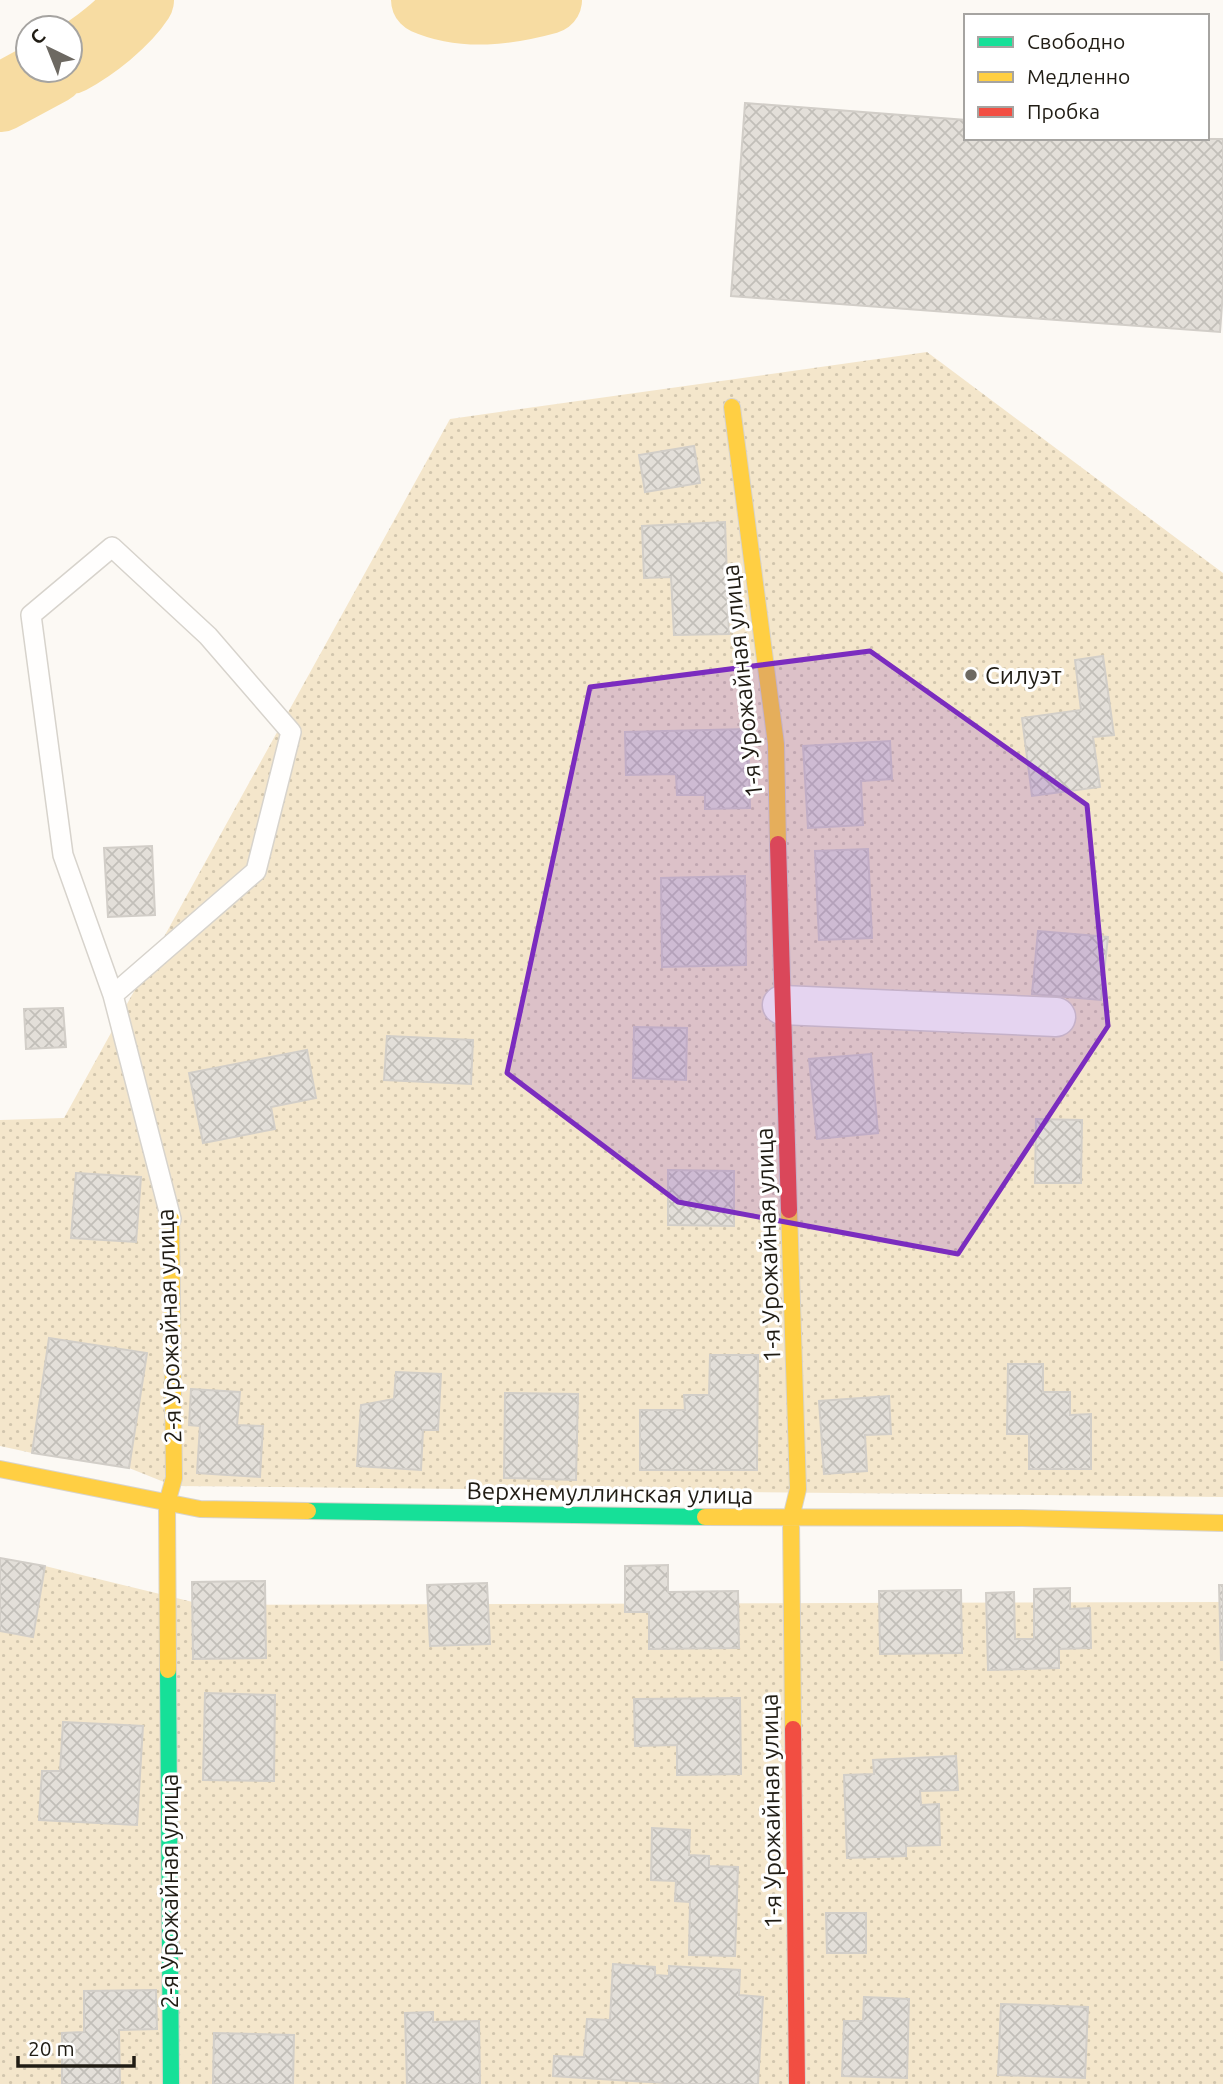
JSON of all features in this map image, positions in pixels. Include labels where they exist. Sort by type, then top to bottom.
[{"type":"street","name":"1-я Урожайная улица","points":[[732,407],[776,744],[798,1489],[791,1518],[797,2084]]},
{"type":"street","points":[[782,1005],[1056,1017]]},
{"type":"street","name":"2-я Урожайная улица","points":[[170,1219],[174,1478],[167,1503],[171,2084]]},
{"type":"street","name":"Верхнемуллинская улица","points":[[0,1469],[200,1509],[625,1517],[1022,1518],[1223,1523]]},
{"type":"lane","name":"2-я Урожайная улица","points":[[113,995],[256,871],[291,732],[208,636],[112,547],[31,615],[63,855],[113,995],[170,1219]]},
{"type":"highlighted area","points":[[870,651],[1087,805],[1108,1026],[958,1254],[678,1202],[507,1073],[590,687]]},
{"type":"shaded area","points":[[927,352],[1223,573],[1223,1497],[174,1486],[129,1468],[0,1446],[0,1120],[64,1118],[450,419]]},
{"type":"shaded area","points":[[0,1558],[45,1566],[205,1605],[1223,1602],[1223,2084],[0,2084]]},
{"type":"building","points":[[745,103],[964,120],[964,140],[1223,139],[1223,291],[1220,332],[731,296]]},
{"type":"building","points":[[694,446],[700,483],[645,492],[639,455]]},
{"type":"building","points":[[725,522],[729,634],[674,635],[671,577],[644,578],[642,526]]},
{"type":"building","points":[[1103,656],[1114,735],[1093,737],[1100,787],[1032,796],[1022,718],[1081,710],[1075,660]]},
{"type":"building","points":[[748,729],[750,808],[705,809],[705,795],[677,795],[676,774],[626,775],[625,732]]},
{"type":"building","points":[[890,741],[892,779],[861,781],[863,825],[808,828],[803,746]]},
{"type":"building","points":[[152,846],[155,915],[108,917],[104,848]]},
{"type":"building","points":[[868,849],[872,938],[819,940],[815,851]]},
{"type":"building","points":[[745,876],[746,965],[662,967],[661,878]]},
{"type":"building","points":[[1038,931],[1108,937],[1101,1000],[1032,994]]},
{"type":"building","points":[[63,1008],[66,1047],[26,1049],[24,1009]]},
{"type":"building","points":[[634,1027],[687,1028],[686,1080],[633,1078]]},
{"type":"building","points":[[387,1036],[473,1040],[471,1084],[384,1080]]},
{"type":"building","points":[[307,1050],[316,1098],[271,1107],[275,1129],[203,1143],[189,1073]]},
{"type":"building","points":[[871,1054],[878,1133],[817,1139],[809,1059]]},
{"type":"building","points":[[1036,1119],[1082,1120],[1081,1183],[1035,1183]]},
{"type":"building","points":[[668,1170],[734,1171],[734,1226],[668,1225]]},
{"type":"building","points":[[76,1173],[141,1177],[136,1242],[71,1238]]},
{"type":"building","points":[[49,1338],[147,1353],[129,1468],[32,1453]]},
{"type":"building","points":[[710,1355],[758,1355],[757,1470],[640,1470],[640,1410],[685,1410],[684,1395],[709,1395]]},
{"type":"building","points":[[1008,1364],[1043,1364],[1043,1392],[1070,1392],[1070,1415],[1091,1414],[1091,1469],[1029,1469],[1029,1434],[1007,1434]]},
{"type":"building","points":[[396,1372],[441,1374],[438,1430],[423,1430],[421,1470],[357,1466],[361,1405],[394,1399]]},
{"type":"building","points":[[191,1389],[240,1392],[237,1425],[263,1426],[260,1477],[197,1473],[200,1426],[189,1425]]},
{"type":"building","points":[[505,1393],[578,1394],[576,1480],[504,1478]]},
{"type":"building","points":[[889,1396],[891,1434],[865,1435],[867,1471],[824,1474],[819,1401]]},
{"type":"building","points":[[0,1558],[45,1566],[33,1637],[0,1631]]},
{"type":"building","points":[[668,1565],[668,1592],[738,1591],[739,1648],[649,1649],[649,1612],[625,1612],[625,1566]]},
{"type":"building","points":[[265,1581],[266,1658],[193,1659],[192,1582]]},
{"type":"building","points":[[487,1583],[490,1644],[430,1646],[427,1585]]},
{"type":"building","points":[[1219,1585],[1223,1585],[1223,1660],[1221,1660]]},
{"type":"building","points":[[1070,1588],[1070,1609],[1090,1608],[1091,1648],[1059,1649],[1059,1668],[988,1670],[986,1593],[1014,1592],[1015,1639],[1034,1639],[1034,1589]]},
{"type":"building","points":[[961,1590],[962,1653],[880,1654],[879,1591]]},
{"type":"building","points":[[205,1693],[275,1695],[274,1781],[203,1780]]},
{"type":"building","points":[[740,1698],[741,1774],[677,1775],[677,1745],[635,1746],[634,1699]]},
{"type":"building","points":[[63,1722],[143,1726],[137,1825],[39,1820],[42,1771],[60,1771]]},
{"type":"building","points":[[956,1756],[958,1790],[920,1791],[921,1805],[939,1804],[940,1845],[906,1846],[906,1856],[847,1858],[844,1775],[874,1774],[873,1760]]},
{"type":"building","points":[[652,1828],[690,1830],[689,1855],[709,1856],[709,1866],[738,1867],[735,1956],[689,1955],[690,1902],[675,1901],[676,1881],[651,1880]]},
{"type":"building","points":[[826,1913],[866,1913],[866,1953],[827,1953]]},
{"type":"building","points":[[613,1964],[655,1967],[655,1975],[669,1976],[669,1966],[740,1970],[739,1995],[763,1997],[758,2084],[680,2084],[553,2076],[554,2056],[584,2057],[587,2019],[610,2020]]},
{"type":"building","points":[[156,1990],[157,2029],[119,2030],[120,2084],[62,2084],[62,2033],[84,2032],[84,1991]]},
{"type":"building","points":[[864,1997],[909,1999],[907,2078],[842,2076],[844,2021],[863,2021]]},
{"type":"building","points":[[1001,2004],[1088,2007],[1085,2078],[998,2075]]},
{"type":"building","points":[[433,2012],[433,2022],[479,2021],[480,2084],[407,2084],[405,2013]]},
{"type":"building","points":[[214,2033],[294,2035],[293,2084],[213,2084]]},
{"type":"waterway","points":[[84,51],[108,34],[140,0]]},
{"type":"waterway","points":[[425,0],[455,9],[471,10],[502,9],[548,0]]},
{"type":"waterway","points":[[0,98],[26,84]]},
{"type":"traffic: fast","points":[[308,1511],[705,1517]]},
{"type":"traffic: fast","points":[[168,1670],[171,2084]]},
{"type":"traffic: slow","points":[[732,407],[776,744],[778,844]]},
{"type":"traffic: slow","points":[[789,1210],[798,1489],[791,1518],[793,1729]]},
{"type":"traffic: slow","points":[[168,1670],[167,1503],[174,1478],[171,1219]]},
{"type":"traffic: slow","points":[[0,1469],[200,1509],[308,1511]]},
{"type":"traffic: slow","points":[[705,1517],[1022,1518],[1223,1523]]},
{"type":"traffic: jam","points":[[778,844],[789,1210]]},
{"type":"traffic: jam","points":[[793,1729],[797,2084]]},
{"type":"place","name":"Силуэт","points":[[971,675]]}]
